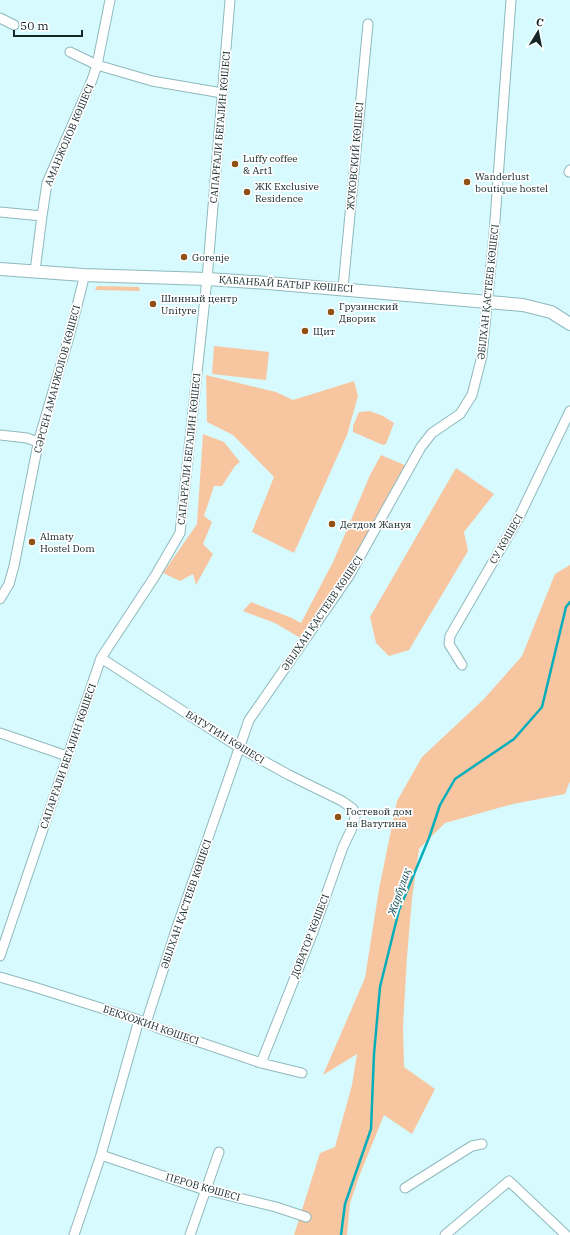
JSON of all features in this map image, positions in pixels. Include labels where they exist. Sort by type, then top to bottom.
[{"type":"street","name":"АМАНЖОЛОВ КӨШЕСІ","points":[[35,271],[47,183],[71,131],[97,65],[110,0]]},
{"type":"street","name":"САПАРҒАЛИ БЕГАЛИН КӨШЕСІ","points":[[0,956],[101,658],[155,576],[180,533],[207,279],[230,0]]},
{"type":"street","name":"ӘБІЛХАН ҚАСТЕЕВ КӨШЕСІ","points":[[74,1235],[143,1022],[250,720],[349,576],[421,447],[432,433],[460,414],[472,395],[482,356],[488,302],[511,0]]},
{"type":"street","points":[[0,18],[14,25]]},
{"type":"street","name":"ЖУКОВСКИЙ КӨШЕСІ","points":[[343,288],[368,24]]},
{"type":"street","points":[[70,52],[97,65],[152,81],[222,93]]},
{"type":"street","points":[[0,212],[42,216]]},
{"type":"street","name":"ҚАБАНБАЙ БАТЫР КӨШЕСІ","points":[[0,269],[83,275],[207,279],[343,288],[523,305],[551,312],[569,321]]},
{"type":"street","name":"СӘРСЕН АМАНЖОЛОВ КӨШЕСІ","points":[[0,599],[9,584],[14,566],[38,442],[70,337],[83,282],[83,275]]},
{"type":"street","name":"СУ КӨШЕСІ","points":[[462,665],[449,644],[450,636],[519,517],[570,411]]},
{"type":"street","points":[[0,435],[28,438],[38,442]]},
{"type":"street","name":"ВАТУТИН КӨШЕСІ","points":[[101,658],[240,748],[289,775],[342,801],[353,809]]},
{"type":"street","points":[[0,733],[67,756]]},
{"type":"street","name":"ДОВАТОР КӨШЕСІ","points":[[261,1063],[313,932],[343,847],[352,828],[355,818],[353,809]]},
{"type":"street","name":"БЕКХОЖИН КӨШЕСІ","points":[[0,977],[143,1022],[261,1063],[302,1072]]},
{"type":"street","points":[[405,1188],[472,1146],[482,1144]]},
{"type":"street","points":[[190,1235],[219,1152]]},
{"type":"street","name":"ПЕРОВ КӨШЕСІ","points":[[101,1155],[205,1190],[276,1207],[306,1217]]},
{"type":"street","points":[[444,1235],[508,1181],[566,1235]]},
{"type":"shaded area","points":[[97,286],[139,287],[140,291],[95,290]]},
{"type":"shaded area","points":[[214,346],[269,352],[266,380],[212,374]]},
{"type":"shaded area","points":[[206,375],[276,392],[293,400],[354,381],[358,396],[347,435],[294,553],[252,532],[274,477],[233,435],[207,422]]},
{"type":"shaded area","points":[[370,411],[383,416],[394,423],[386,444],[383,445],[353,432],[353,426],[359,412]]},
{"type":"shaded area","points":[[203,434],[224,442],[240,462],[235,466],[222,486],[214,486],[204,516],[212,522],[203,544],[213,554],[196,585],[193,574],[180,581],[163,573],[197,524]]},
{"type":"shaded area","points":[[381,455],[407,466],[353,562],[302,639],[275,623],[243,611],[251,602],[301,623],[334,560],[370,475]]},
{"type":"shaded area","points":[[456,468],[494,494],[464,532],[468,551],[409,650],[389,656],[376,643],[370,617]]},
{"type":"shaded area","points":[[570,565],[570,781],[565,794],[513,804],[445,823],[419,849],[412,898],[407,957],[403,1026],[404,1067],[435,1089],[412,1134],[384,1115],[350,1203],[347,1235],[294,1235],[320,1153],[335,1147],[352,1085],[357,1054],[323,1075],[365,978],[379,889],[397,801],[422,757],[484,699],[522,656],[555,574]]},
{"type":"waterway","name":"Жарбұлақ","points":[[341,1235],[345,1204],[371,1129],[374,1054],[380,987],[399,910],[429,838],[440,805],[455,779],[514,739],[542,707],[566,607],[570,602]]},
{"type":"place","name":"Luffy coffee & Art1","points":[[235,164]]},
{"type":"place","name":"Wanderlust boutique hostel","points":[[467,182]]},
{"type":"place","name":"ЖК Exclusive Residence","points":[[247,192]]},
{"type":"place","name":"Gorenje","points":[[184,257]]},
{"type":"place","name":"Шинный центр Unityre","points":[[153,304]]},
{"type":"place","name":"Грузинский Дворик","points":[[331,312]]},
{"type":"place","name":"Щит","points":[[305,331]]},
{"type":"place","name":"Детдом Жануя","points":[[332,524]]},
{"type":"place","name":"Almaty Hostel Dom","points":[[32,542]]},
{"type":"place","name":"Гостевой дом на Ватутина","points":[[338,817]]}]
